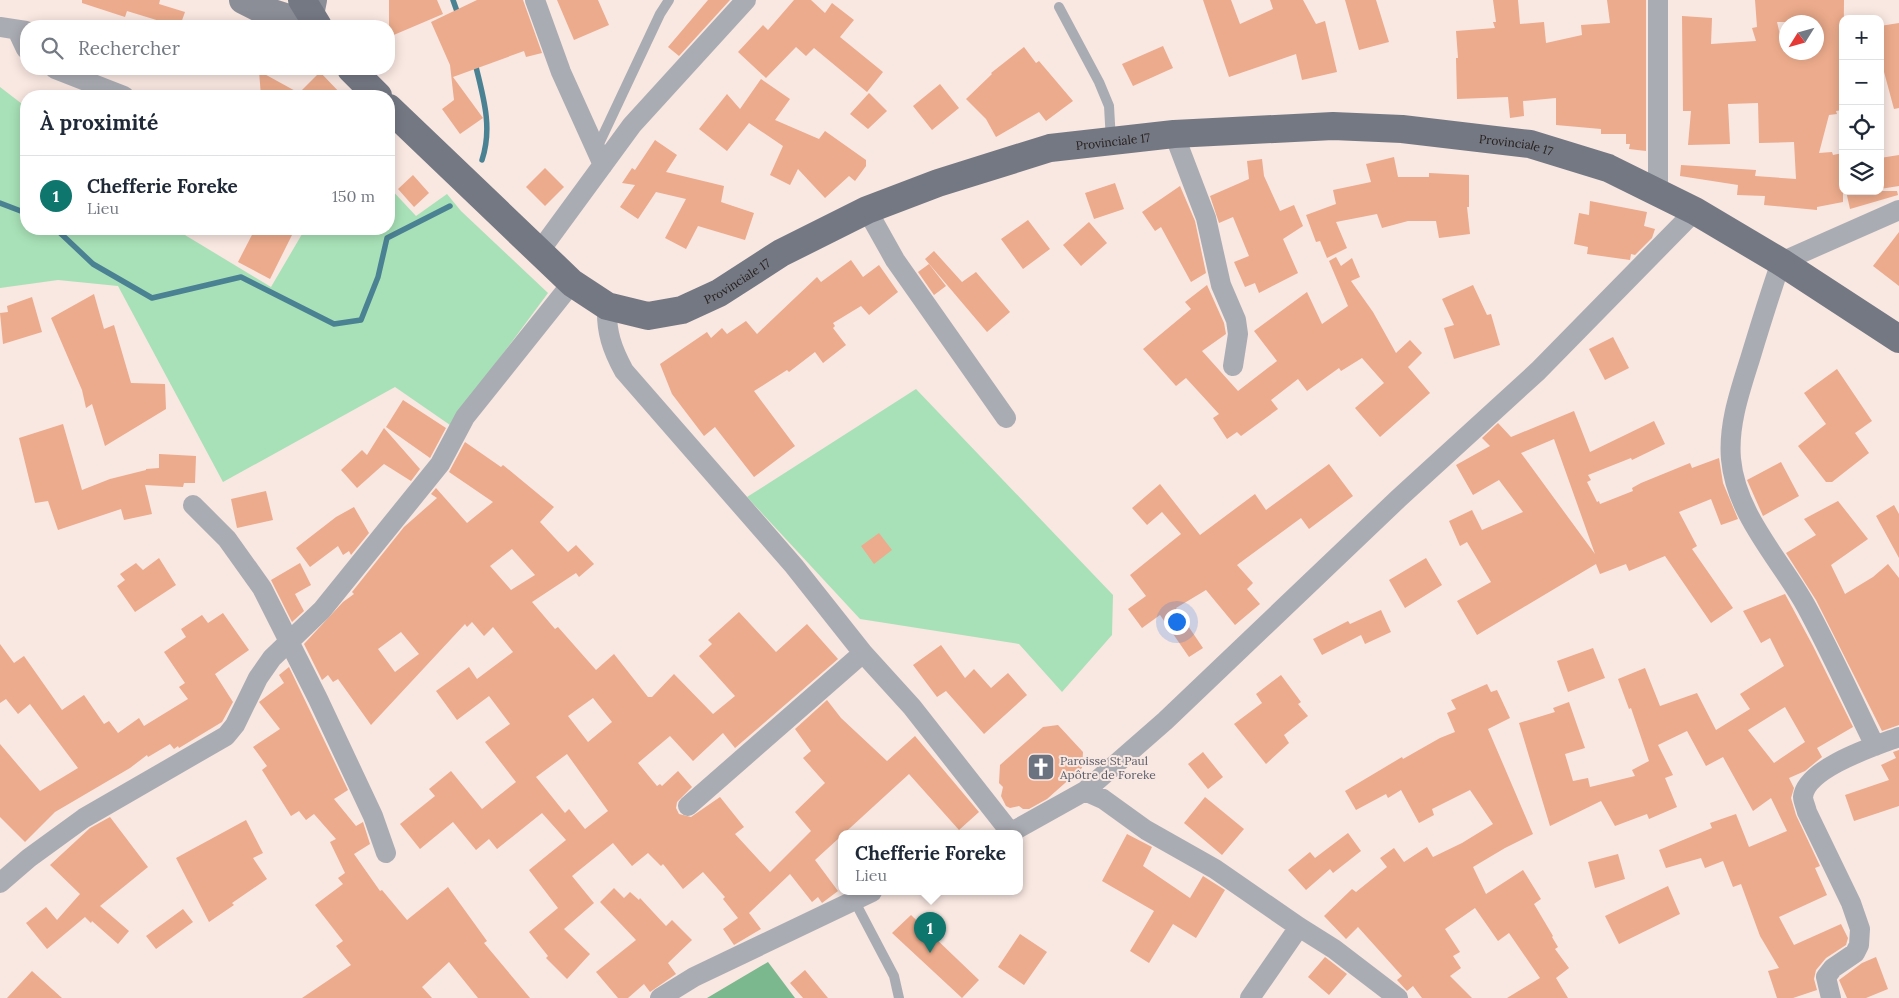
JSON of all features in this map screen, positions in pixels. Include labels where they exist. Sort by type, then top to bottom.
[{"type":"main road","points":[[356,75],[372,90]]},
{"type":"main road","name":"Provinciale 17","points":[[395,114],[572,283],[607,306],[648,316],[682,310],[719,293],[781,254],[867,210],[938,183],[1050,148],[1174,134],[1332,126],[1402,129],[1467,135],[1530,144],[1608,168],[1695,211],[1781,262],[1899,339]]},
{"type":"street","points":[[242,0],[263,10],[304,15]]},
{"type":"street","points":[[535,0],[561,72],[600,158]]},
{"type":"street","points":[[539,252],[600,158],[746,0]]},
{"type":"street","points":[[1658,0],[1658,192]]},
{"type":"street","points":[[70,75],[109,90]]},
{"type":"street","points":[[1174,134],[1201,202],[1221,286],[1236,320],[1238,334],[1233,366]]},
{"type":"street","points":[[867,210],[895,260],[1006,418]]},
{"type":"street","points":[[1875,746],[1806,605],[1754,525],[1736,488],[1731,458],[1734,417],[1781,262],[1899,210]]},
{"type":"street","points":[[1017,830],[1085,791],[1165,721],[1399,498],[1538,371],[1695,211]]},
{"type":"street","points":[[0,883],[29,858],[84,818],[226,736],[235,725],[258,678],[272,658],[322,610],[440,464],[465,417],[572,283]]},
{"type":"street","points":[[607,306],[606,327],[612,349],[624,371],[794,566],[863,653],[912,707],[1007,830]]},
{"type":"street","points":[[193,505],[227,539],[262,588],[368,807],[386,853]]},
{"type":"street","points":[[688,806],[863,653]]},
{"type":"street","points":[[1831,998],[1826,977],[1833,968],[1855,953],[1859,945],[1860,929],[1851,903],[1807,812],[1803,797],[1808,783],[1820,772],[1899,737]]},
{"type":"street","points":[[1085,791],[1103,799],[1146,830],[1215,869],[1298,928],[1334,949],[1398,998]]},
{"type":"street","points":[[660,998],[694,977],[863,896]]},
{"type":"street","points":[[1250,998],[1298,928]]},
{"type":"lane","points":[[600,158],[660,14],[669,0]]},
{"type":"lane","points":[[1058,7],[1099,82],[1109,106],[1111,142]]},
{"type":"lane","points":[[863,896],[894,976],[899,998]]},
{"type":"green space","points":[[0,87],[20,102],[20,235],[185,235],[271,287],[301,235],[395,235],[395,193],[416,216],[447,194],[461,211],[548,293],[450,425],[395,387],[223,482],[118,286],[58,280],[0,288]]},
{"type":"green space","points":[[916,389],[1113,595],[1112,635],[1062,692],[1019,644],[860,619],[747,497]]},
{"type":"green space","points":[[768,962],[795,998],[707,998]]},
{"type":"building","points":[[82,0],[160,0],[159,4],[185,12],[182,20],[156,20],[127,11],[125,17],[82,3]]},
{"type":"building","points":[[389,0],[437,0],[443,14],[395,34],[395,20],[389,20]]},
{"type":"building","points":[[477,0],[523,0],[542,53],[526,57],[524,51],[453,77],[483,118],[460,134],[442,109],[454,100],[450,65],[431,22]]},
{"type":"building","points":[[557,0],[598,0],[609,25],[574,40]]},
{"type":"building","points":[[708,0],[730,0],[679,56],[668,47]]},
{"type":"building","points":[[794,0],[811,0],[825,13],[832,3],[854,20],[840,37],[883,72],[867,92],[814,48],[806,56],[796,47],[766,78],[738,52],[763,25],[768,30]]},
{"type":"building","points":[[1203,0],[1231,0],[1240,24],[1273,9],[1270,0],[1303,0],[1316,24],[1325,21],[1337,72],[1302,80],[1296,54],[1229,77]]},
{"type":"building","points":[[1345,0],[1376,0],[1389,42],[1359,50]]},
{"type":"building","points":[[1493,0],[1518,0],[1520,24],[1544,22],[1546,43],[1582,35],[1581,25],[1610,23],[1607,0],[1646,0],[1646,151],[1629,149],[1630,144],[1626,144],[1626,134],[1601,134],[1601,129],[1556,125],[1556,98],[1523,101],[1524,116],[1510,118],[1508,97],[1457,99],[1456,58],[1458,58],[1456,31],[1495,28],[1493,22],[1496,22]]},
{"type":"building","points":[[1755,0],[1844,0],[1844,15],[1839,15],[1839,111],[1836,111],[1837,114],[1829,115],[1819,153],[1832,152],[1833,155],[1839,154],[1839,195],[1843,195],[1843,202],[1817,207],[1817,210],[1764,205],[1765,196],[1737,195],[1738,185],[1680,176],[1681,165],[1756,170],[1755,176],[1796,179],[1794,142],[1759,143],[1758,103],[1728,104],[1730,144],[1688,145],[1691,111],[1683,111],[1682,16],[1712,18],[1711,44],[1756,41],[1752,28],[1757,27]]},
{"type":"building","points":[[1899,23],[1899,108],[1894,109],[1884,72],[1884,25]]},
{"type":"building","points":[[1163,46],[1173,68],[1133,86],[1122,64]]},
{"type":"building","points":[[1024,47],[1036,63],[1039,61],[1073,101],[1046,121],[1039,112],[996,137],[986,119],[966,99],[991,73]]},
{"type":"building","points":[[259,75],[266,75],[294,90],[261,90]]},
{"type":"building","points":[[317,75],[323,75],[337,90],[302,90]]},
{"type":"building","points":[[761,79],[790,99],[775,120],[819,139],[825,131],[866,160],[866,166],[855,181],[849,176],[825,198],[798,169],[790,185],[770,175],[783,146],[749,123],[727,151],[699,129],[727,94],[740,109]]},
{"type":"building","points":[[940,84],[959,108],[932,130],[913,106]]},
{"type":"building","points":[[869,93],[887,111],[868,129],[850,114]]},
{"type":"building","points":[[655,140],[677,155],[666,172],[724,186],[721,202],[754,213],[745,240],[698,226],[686,249],[665,238],[686,199],[656,192],[638,219],[620,207],[635,185],[622,183],[632,168],[635,170]]},
{"type":"building","points":[[1899,155],[1899,186],[1884,188],[1884,157]]},
{"type":"building","points":[[1394,157],[1398,177],[1429,177],[1429,173],[1469,175],[1469,207],[1467,207],[1470,234],[1439,238],[1436,221],[1408,221],[1382,228],[1377,214],[1336,222],[1347,248],[1327,258],[1320,241],[1316,242],[1306,215],[1336,204],[1333,190],[1371,182],[1366,164]]},
{"type":"building","points":[[1262,159],[1264,176],[1280,211],[1294,205],[1303,226],[1283,239],[1298,273],[1259,293],[1255,283],[1245,287],[1234,262],[1249,256],[1233,217],[1219,223],[1210,196],[1249,179],[1247,161]]},
{"type":"building","points":[[545,168],[564,187],[545,206],[526,187]]},
{"type":"building","points":[[413,175],[429,193],[414,207],[398,189]]},
{"type":"building","points":[[1115,183],[1124,209],[1094,219],[1085,193]]},
{"type":"building","points":[[1180,186],[1195,221],[1206,273],[1191,282],[1161,227],[1155,231],[1142,212]]},
{"type":"building","points":[[1884,191],[1897,191],[1898,195],[1850,209],[1847,195],[1884,195]]},
{"type":"building","points":[[1590,201],[1647,212],[1644,226],[1655,229],[1652,238],[1635,255],[1631,254],[1630,260],[1587,254],[1588,247],[1574,244],[1579,213],[1589,215]]},
{"type":"building","points":[[1028,220],[1050,249],[1023,269],[1001,239]]},
{"type":"building","points":[[1089,222],[1107,243],[1081,266],[1063,245]]},
{"type":"building","points":[[1899,232],[1899,286],[1873,266]]},
{"type":"building","points":[[252,235],[292,235],[270,279],[238,262]]},
{"type":"building","points":[[934,251],[962,282],[976,272],[1010,312],[987,332],[925,259]]},
{"type":"building","points":[[1336,257],[1341,266],[1352,258],[1360,277],[1351,281],[1373,312],[1396,353],[1410,340],[1422,353],[1408,367],[1430,393],[1380,437],[1355,408],[1384,383],[1362,358],[1341,371],[1339,368],[1307,391],[1298,379],[1271,400],[1278,409],[1241,436],[1237,432],[1227,439],[1213,418],[1219,414],[1186,378],[1176,386],[1143,349],[1191,309],[1185,302],[1207,285],[1224,323],[1226,334],[1202,351],[1238,391],[1277,361],[1254,331],[1307,292],[1322,324],[1348,306],[1329,261]]},
{"type":"building","points":[[851,260],[863,277],[879,265],[898,292],[869,315],[861,306],[833,323],[835,326],[833,328],[846,345],[823,363],[815,352],[789,372],[787,370],[754,391],[795,446],[754,477],[715,427],[704,436],[672,394],[660,364],[707,332],[711,338],[722,328],[727,334],[746,321],[757,334],[817,277],[821,282]]},
{"type":"building","points":[[929,264],[946,286],[934,295],[918,272]]},
{"type":"building","points":[[1473,285],[1487,315],[1491,314],[1500,345],[1454,359],[1444,328],[1454,325],[1442,299]]},
{"type":"building","points":[[94,294],[104,329],[114,325],[131,383],[165,384],[166,409],[105,446],[92,404],[86,408],[82,390],[51,318]]},
{"type":"building","points":[[32,297],[42,332],[3,344],[0,313],[8,312],[7,306]]},
{"type":"building","points":[[1613,337],[1629,368],[1605,380],[1589,349]]},
{"type":"building","points":[[1837,369],[1872,421],[1855,433],[1869,453],[1832,482],[1826,482],[1798,446],[1826,424],[1804,393]]},
{"type":"building","points":[[403,400],[446,428],[430,458],[386,427]]},
{"type":"building","points":[[1574,411],[1590,452],[1654,421],[1665,444],[1632,460],[1631,458],[1588,475],[1591,480],[1587,482],[1597,502],[1599,501],[1600,504],[1633,491],[1632,488],[1641,483],[1690,463],[1692,468],[1719,458],[1723,483],[1738,519],[1721,525],[1711,499],[1679,512],[1697,546],[1692,549],[1733,608],[1711,623],[1665,556],[1629,571],[1626,564],[1600,574],[1596,564],[1477,635],[1457,601],[1491,582],[1467,542],[1460,546],[1449,521],[1472,510],[1482,530],[1523,512],[1499,480],[1473,495],[1456,465],[1490,446],[1482,438],[1498,423],[1511,437]],"holes":[[[1554,439],[1595,554],[1521,453]]]},
{"type":"building","points":[[63,424],[82,490],[110,479],[146,469],[159,468],[159,454],[196,456],[195,483],[184,483],[183,487],[145,485],[152,514],[124,520],[121,509],[58,530],[48,501],[35,503],[19,438]]},
{"type":"building","points":[[384,428],[420,469],[411,481],[384,464],[357,488],[341,470],[362,450],[367,455]]},
{"type":"building","points":[[465,442],[501,467],[503,465],[554,507],[540,522],[568,552],[576,545],[594,564],[579,577],[576,573],[532,602],[555,629],[558,627],[596,670],[614,654],[648,697],[652,697],[674,674],[713,714],[735,696],[699,656],[712,644],[708,640],[739,612],[776,652],[807,624],[838,659],[735,748],[723,733],[693,761],[670,736],[638,763],[657,786],[660,784],[662,786],[678,771],[692,787],[677,802],[676,808],[679,814],[691,817],[720,797],[744,827],[735,834],[770,872],[811,831],[795,812],[825,783],[803,758],[811,751],[795,729],[827,700],[841,718],[887,761],[915,736],[979,812],[959,830],[909,774],[848,830],[838,830],[838,839],[815,860],[838,891],[822,903],[818,897],[812,902],[790,874],[749,913],[761,929],[734,945],[723,929],[738,918],[723,899],[725,897],[703,872],[683,889],[663,864],[661,866],[648,853],[632,866],[613,843],[572,876],[594,903],[564,929],[590,954],[567,979],[546,958],[548,956],[529,932],[558,908],[529,870],[566,840],[542,813],[497,849],[489,839],[476,850],[453,822],[420,849],[400,824],[435,796],[429,789],[451,771],[482,809],[516,782],[485,742],[510,724],[489,696],[457,720],[436,691],[469,667],[477,679],[513,652],[493,627],[484,636],[472,622],[467,627],[465,624],[371,725],[338,679],[333,682],[328,675],[322,680],[304,644],[343,602],[354,594],[352,592],[404,527],[437,498],[431,494],[436,488],[467,523],[493,502],[449,472]],"holes":[[[512,549],[535,575],[511,590],[490,566]],[[401,632],[419,654],[395,672],[378,649]],[[593,698],[612,722],[588,742],[568,716]],[[567,754],[608,811],[585,829],[569,809],[565,813],[536,777]]]},
{"type":"building","points":[[1781,462],[1799,496],[1763,516],[1747,480]]},
{"type":"building","points":[[1329,464],[1353,496],[1309,529],[1301,518],[1237,565],[1253,583],[1247,589],[1260,604],[1235,625],[1206,590],[1176,608],[1203,648],[1189,657],[1160,615],[1142,628],[1128,609],[1146,596],[1130,575],[1181,534],[1162,512],[1147,525],[1132,508],[1160,484],[1200,535],[1255,494],[1266,510]]},
{"type":"building","points":[[266,491],[273,520],[237,528],[231,499]]},
{"type":"building","points":[[1838,501],[1868,539],[1831,565],[1845,594],[1873,577],[1888,564],[1899,578],[1899,725],[1882,731],[1816,600],[1786,553],[1816,535],[1804,519]]},
{"type":"building","points":[[1894,505],[1899,514],[1899,558],[1876,516]]},
{"type":"building","points":[[354,507],[369,533],[351,555],[349,551],[343,555],[338,546],[310,567],[296,548],[336,517]]},
{"type":"building","points":[[879,533],[892,550],[874,564],[861,546]]},
{"type":"building","points":[[159,558],[176,585],[135,612],[117,586],[125,580],[120,574],[136,563],[143,570]]},
{"type":"building","points":[[1426,558],[1442,585],[1405,608],[1389,580]]},
{"type":"building","points":[[300,563],[311,585],[295,594],[304,611],[292,622],[271,580]]},
{"type":"building","points":[[1785,594],[1853,727],[1817,748],[1822,757],[1805,771],[1789,778],[1794,788],[1791,798],[1796,815],[1820,866],[1815,868],[1827,895],[1779,917],[1794,945],[1841,924],[1848,938],[1846,945],[1826,958],[1816,970],[1814,979],[1817,990],[1793,998],[1777,998],[1768,971],[1779,968],[1760,936],[1741,884],[1733,887],[1723,861],[1705,868],[1701,858],[1666,868],[1659,850],[1712,828],[1710,823],[1736,814],[1749,847],[1787,831],[1771,798],[1753,811],[1723,757],[1706,766],[1687,731],[1658,745],[1673,775],[1665,778],[1677,807],[1649,819],[1647,814],[1615,826],[1601,801],[1550,826],[1519,723],[1555,712],[1553,708],[1569,702],[1585,748],[1565,754],[1573,781],[1588,778],[1590,787],[1635,776],[1632,770],[1649,761],[1631,708],[1629,709],[1618,679],[1645,668],[1660,706],[1697,693],[1716,730],[1750,709],[1740,694],[1784,666],[1770,638],[1761,643],[1743,611]],"holes":[[[1785,707],[1805,742],[1774,763],[1748,730]]]},
{"type":"building","points":[[1381,610],[1391,632],[1365,644],[1361,635],[1322,655],[1313,639],[1348,621],[1350,624]]},
{"type":"building","points":[[223,613],[249,650],[215,674],[233,702],[222,722],[179,748],[178,746],[174,749],[170,744],[148,757],[147,755],[130,768],[55,812],[25,842],[0,817],[0,744],[40,791],[78,768],[30,704],[18,714],[6,699],[0,703],[0,644],[14,663],[24,656],[62,710],[84,695],[104,724],[109,721],[118,733],[139,718],[144,726],[188,699],[179,687],[185,683],[164,652],[186,637],[181,629],[202,615],[208,623]]},
{"type":"building","points":[[941,645],[965,678],[974,669],[991,688],[1008,673],[1027,695],[984,734],[946,691],[937,697],[913,665]]},
{"type":"building","points":[[1593,648],[1605,678],[1568,692],[1557,661]]},
{"type":"building","points":[[289,667],[348,790],[334,799],[356,826],[363,822],[370,844],[354,854],[380,891],[382,890],[407,920],[448,887],[487,941],[484,943],[530,998],[478,998],[449,962],[422,987],[432,998],[302,998],[351,965],[336,946],[343,941],[315,905],[343,884],[338,878],[345,873],[330,842],[336,839],[314,814],[306,820],[299,811],[291,816],[262,770],[267,766],[253,747],[280,729],[259,702],[284,683],[279,675]]},
{"type":"building","points":[[1281,675],[1301,702],[1298,704],[1308,716],[1284,735],[1289,743],[1266,764],[1234,724],[1262,703],[1256,694]]},
{"type":"building","points":[[1487,684],[1491,692],[1497,690],[1510,718],[1488,729],[1533,834],[1473,867],[1486,894],[1523,870],[1541,899],[1534,904],[1553,936],[1558,947],[1555,949],[1569,968],[1556,978],[1568,998],[1507,998],[1540,978],[1509,933],[1498,941],[1475,908],[1445,929],[1460,952],[1453,956],[1461,968],[1450,976],[1472,998],[1422,998],[1413,986],[1407,991],[1397,980],[1402,976],[1358,927],[1346,939],[1324,916],[1352,889],[1356,892],[1387,867],[1380,858],[1394,848],[1404,862],[1427,847],[1433,857],[1462,843],[1493,824],[1470,790],[1432,809],[1434,815],[1419,823],[1401,790],[1388,798],[1386,794],[1356,810],[1345,791],[1402,757],[1403,759],[1440,738],[1455,732],[1447,713],[1456,709],[1451,700]]},
{"type":"building","name":"Paroisse St Paul Apôtre de Foreke","points":[[1058,725],[1083,752],[1082,768],[1047,799],[1029,809],[1023,809],[1019,806],[1010,808],[1006,806],[1001,796],[1003,787],[999,783],[1000,765],[1043,727]]},
{"type":"building","points":[[1899,750],[1899,806],[1854,821],[1845,795],[1889,780],[1881,765],[1896,758],[1893,752]]},
{"type":"building","points":[[1203,752],[1223,777],[1208,789],[1188,764]]},
{"type":"building","points":[[1205,797],[1244,829],[1222,855],[1184,823]]},
{"type":"building","points":[[110,817],[148,867],[100,906],[129,931],[118,944],[85,917],[47,949],[26,923],[46,907],[57,920],[80,894],[50,865],[90,828]]},
{"type":"building","points":[[246,820],[263,853],[253,858],[267,879],[232,903],[234,905],[209,922],[176,858]]},
{"type":"building","points":[[1348,833],[1361,851],[1333,873],[1330,869],[1306,890],[1288,870],[1310,852],[1315,858]]},
{"type":"building","points":[[1127,834],[1152,847],[1143,866],[1190,898],[1203,876],[1225,890],[1196,938],[1173,924],[1149,963],[1130,951],[1154,911],[1102,881]]},
{"type":"building","points":[[1618,854],[1625,879],[1595,888],[1588,862]]},
{"type":"building","points":[[1668,886],[1680,914],[1619,944],[1605,916]]},
{"type":"building","points":[[614,888],[624,898],[630,892],[639,900],[640,898],[666,926],[672,920],[692,940],[668,963],[676,974],[650,992],[644,984],[628,998],[618,998],[596,972],[636,940],[600,902]]},
{"type":"building","points":[[183,909],[193,922],[156,949],[146,936]]},
{"type":"building","points":[[911,915],[979,980],[962,998],[892,933]]},
{"type":"building","points":[[1020,934],[1047,952],[1024,985],[998,967]]},
{"type":"building","points":[[1325,957],[1347,974],[1329,995],[1308,977]]},
{"type":"building","points":[[1876,957],[1888,989],[1866,998],[1847,998],[1839,980],[1862,963]]},
{"type":"building","points":[[805,970],[828,998],[803,998],[790,983]]},
{"type":"building","points":[[32,971],[62,998],[7,998]]},
{"type":"waterway","points":[[453,0],[459,17]]},
{"type":"waterway","points":[[475,63],[484,99],[487,124],[487,136],[482,160]]},
{"type":"waterway","points":[[0,203],[20,211]]},
{"type":"waterway","points":[[395,234],[450,206]]},
{"type":"waterway","points":[[62,235],[93,264],[152,298],[241,277],[334,324],[361,320],[378,277],[387,238],[393,235]]},
{"type":"place","name":"Paroisse St Paul Apôtre de Foreke","points":[[1041,767]]},
{"type":"place","name":"Chefferie Foreke","points":[[930,953]]}]
